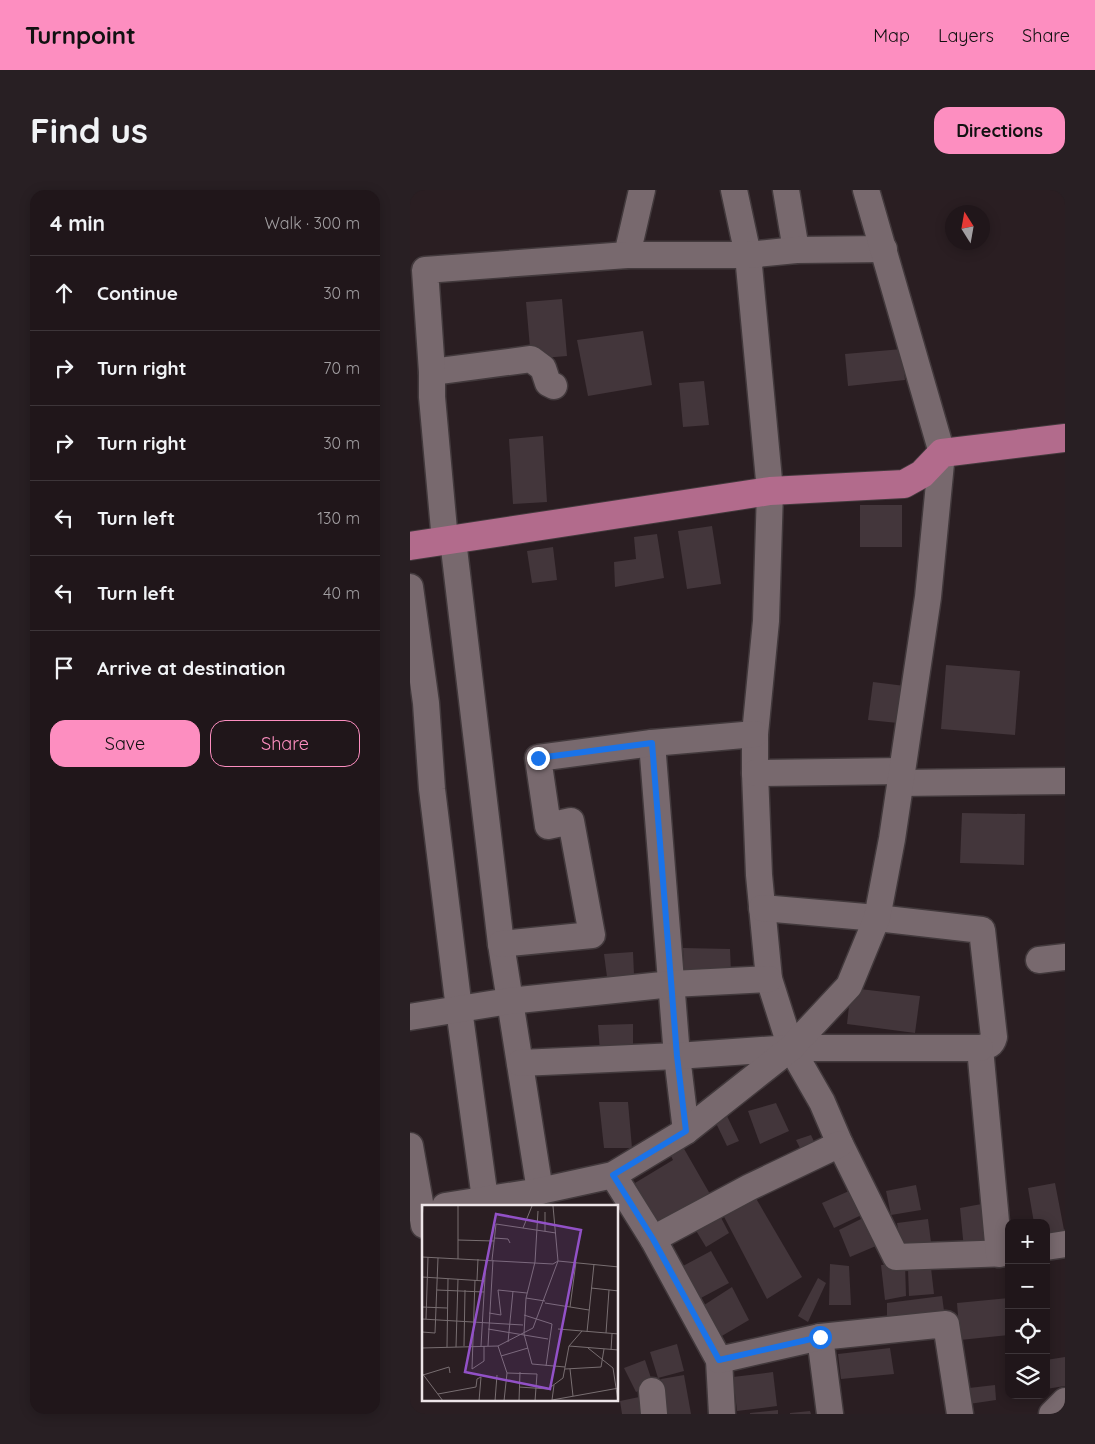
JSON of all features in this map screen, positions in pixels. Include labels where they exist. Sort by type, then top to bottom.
[{"type":"main road","points":[[410,546],[770,492],[904,484],[922,474],[942,453],[1065,438]]},
{"type":"street","points":[[627,255],[642,190]]},
{"type":"street","points":[[734,190],[748,255],[770,492],[766,621],[755,734],[754,773],[762,908],[769,979],[791,1048],[822,1102],[840,1144],[896,1257],[1004,1254],[980,1048]]},
{"type":"street","points":[[786,190],[796,250]]},
{"type":"street","points":[[476,1205],[502,1201],[613,1175],[686,1131],[791,1048],[849,986],[877,918],[901,777],[928,597],[942,453],[866,190]]},
{"type":"street","points":[[540,1191],[509,1001],[449,540],[425,390],[425,270],[627,255],[748,255],[796,250],[884,250]]},
{"type":"street","points":[[425,390],[531,359],[543,368],[548,383],[554,386]]},
{"type":"street","points":[[410,587],[418,704],[421,790],[459,1009],[502,1201]]},
{"type":"street","points":[[501,944],[592,935],[571,822],[548,826],[538,758],[652,743],[755,734]]},
{"type":"street","points":[[652,743],[677,1056],[686,1131]]},
{"type":"street","points":[[754,773],[1065,781]]},
{"type":"street","points":[[520,1063],[677,1056],[791,1048],[980,1048],[989,1046],[993,1042],[982,930],[762,908]]},
{"type":"street","points":[[1039,960],[1065,957]]},
{"type":"street","points":[[410,1016],[509,1001],[672,984],[769,979]]},
{"type":"street","points":[[653,1239],[750,1186],[840,1144]]},
{"type":"street","points":[[410,1146],[423,1205]]},
{"type":"street","points":[[613,1175],[653,1239],[719,1360],[722,1414]]},
{"type":"street","points":[[1050,1246],[1065,1244]]},
{"type":"street","points":[[719,1360],[820,1337],[946,1324],[960,1414]]},
{"type":"street","points":[[820,1337],[830,1414]]},
{"type":"street","points":[[1052,1414],[1065,1401]]},
{"type":"building","points":[[562,299],[567,356],[531,359],[526,302]]},
{"type":"building","points":[[643,331],[652,385],[588,396],[577,340]]},
{"type":"building","points":[[902,349],[905,380],[848,386],[845,354]]},
{"type":"building","points":[[704,381],[709,425],[683,427],[679,383]]},
{"type":"building","points":[[543,436],[547,502],[513,504],[509,439]]},
{"type":"building","points":[[860,505],[902,505],[902,547],[860,547]]},
{"type":"building","points":[[712,526],[721,584],[687,589],[678,531]]},
{"type":"building","points":[[657,534],[664,578],[615,587],[614,562],[636,559],[634,537]]},
{"type":"building","points":[[553,547],[557,580],[532,583],[527,551]]},
{"type":"building","points":[[946,665],[1020,671],[1015,735],[941,729]]},
{"type":"building","points":[[873,682],[913,687],[908,724],[868,720]]},
{"type":"building","points":[[962,813],[1025,814],[1024,865],[960,863]]},
{"type":"building","points":[[683,948],[730,949],[731,972],[684,972]]},
{"type":"building","points":[[633,952],[634,975],[607,977],[604,954]]},
{"type":"building","points":[[851,988],[920,996],[915,1033],[847,1024]]},
{"type":"building","points":[[633,1024],[633,1051],[600,1052],[598,1025]]},
{"type":"building","points":[[599,1102],[628,1102],[632,1148],[604,1148]]},
{"type":"building","points":[[776,1103],[789,1131],[760,1144],[748,1111]]},
{"type":"building","points":[[727,1116],[739,1141],[727,1146],[715,1121]]},
{"type":"building","points":[[811,1135],[818,1150],[804,1156],[796,1140]]},
{"type":"building","points":[[683,1147],[714,1201],[662,1230],[635,1183],[673,1160],[670,1154]]},
{"type":"building","points":[[1055,1183],[1065,1235],[1050,1238],[1050,1219],[1033,1219],[1028,1188]]},
{"type":"building","points":[[916,1185],[921,1210],[891,1215],[886,1191]]},
{"type":"building","points":[[858,1187],[870,1211],[834,1228],[822,1203]]},
{"type":"building","points":[[754,1195],[802,1277],[767,1299],[721,1211]]},
{"type":"building","points":[[987,1203],[992,1245],[964,1249],[960,1208]]},
{"type":"building","points":[[717,1210],[729,1233],[706,1247],[692,1224]]},
{"type":"building","points":[[871,1214],[883,1243],[850,1257],[839,1230]]},
{"type":"building","points":[[928,1219],[932,1250],[902,1252],[897,1223]]},
{"type":"building","points":[[711,1251],[729,1283],[699,1299],[683,1266]]},
{"type":"building","points":[[905,1263],[906,1296],[885,1300],[881,1265]]},
{"type":"building","points":[[830,1264],[849,1266],[851,1305],[829,1305]]},
{"type":"building","points":[[931,1268],[934,1294],[909,1296],[908,1269]]},
{"type":"building","points":[[818,1278],[826,1283],[808,1322],[798,1316]]},
{"type":"building","points":[[732,1287],[749,1320],[715,1340],[698,1309]]},
{"type":"building","points":[[942,1296],[945,1318],[887,1325],[887,1303]]},
{"type":"building","points":[[1005,1298],[1005,1335],[960,1340],[957,1303]]},
{"type":"building","points":[[677,1344],[684,1371],[658,1378],[650,1352]]},
{"type":"building","points":[[890,1348],[894,1374],[841,1379],[838,1354]]},
{"type":"building","points":[[1065,1357],[1065,1386],[1050,1388],[1050,1359]]},
{"type":"building","points":[[645,1360],[653,1384],[636,1392],[624,1368]]},
{"type":"building","points":[[773,1372],[777,1406],[737,1411],[733,1377]]},
{"type":"building","points":[[684,1375],[691,1414],[667,1414],[661,1379]]},
{"type":"building","points":[[995,1385],[996,1400],[969,1404],[969,1388]]},
{"type":"building","points":[[644,1396],[647,1414],[622,1414],[620,1401]]},
{"type":"building","points":[[778,1410],[778,1414],[750,1414],[750,1413]]},
{"type":"building","points":[[810,1411],[811,1414],[790,1414],[790,1413]]},
{"type":"route","points":[[538,758],[586,750],[652,743],[677,1056],[686,1131],[613,1175],[653,1239],[719,1360],[820,1337]]}]
